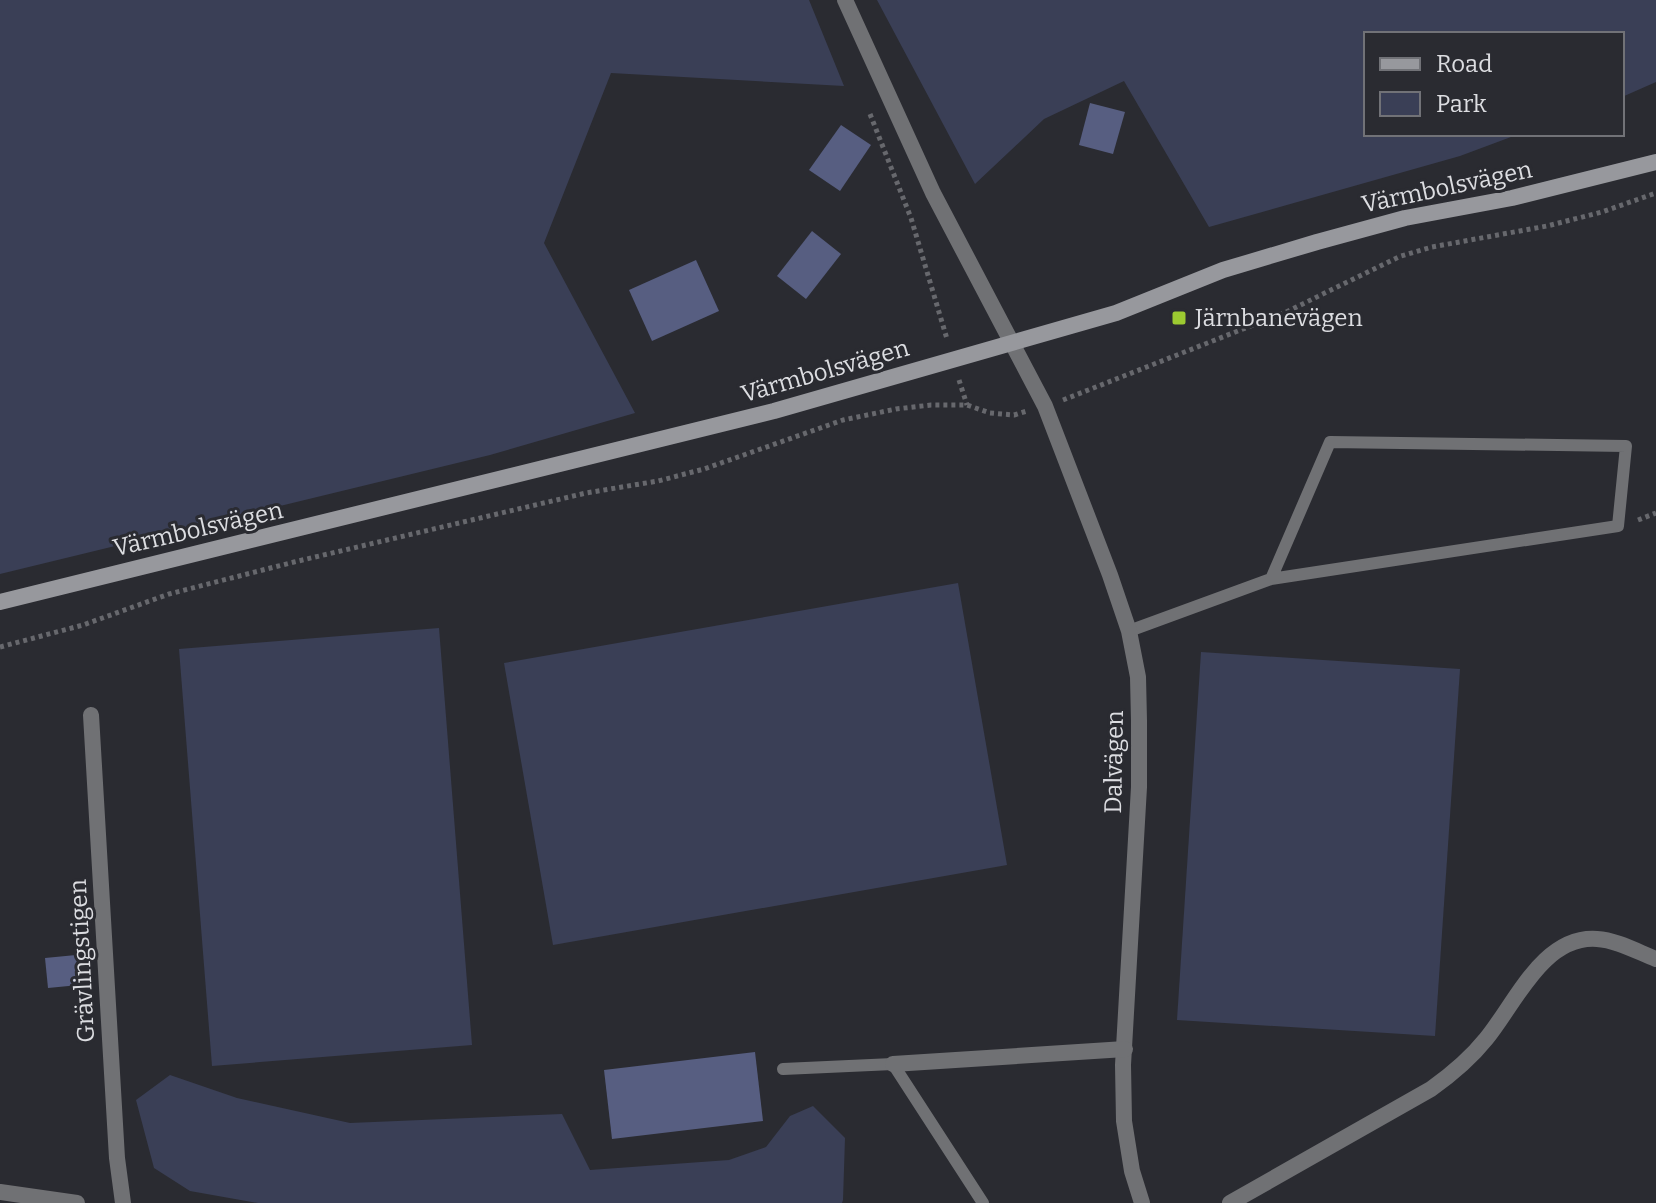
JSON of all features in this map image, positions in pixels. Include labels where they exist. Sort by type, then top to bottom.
[{"type":"street","points":[[845,0],[933,193],[1012,342]]},
{"type":"street","name":"Värmbolsvägen","points":[[0,602],[774,411],[1116,313],[1223,270],[1317,242],[1405,218],[1512,198],[1656,162]]},
{"type":"street","name":"Dalvägen","points":[[1012,342],[1045,406],[1110,575],[1129,631],[1138,677],[1139,787],[1124,1121],[1132,1171],[1142,1203]]},
{"type":"street","name":"Grävlingstigen","points":[[91,715],[117,1158],[123,1203]]},
{"type":"street","points":[[1230,1203],[1431,1089],[1461,1068],[1487,1038],[1532,975],[1561,949],[1572,943],[1597,939],[1656,959]]},
{"type":"street","points":[[893,1064],[1125,1049]]},
{"type":"street","points":[[0,1192],[77,1203]]},
{"type":"lane","points":[[1129,631],[1271,579],[1618,526],[1626,446],[1330,442],[1271,579]]},
{"type":"lane","points":[[783,1069],[893,1064],[983,1203]]},
{"type":"path","points":[[866,105],[911,218],[967,405]]},
{"type":"path","points":[[0,647],[83,625],[169,594],[294,562],[586,493],[643,484],[704,469],[843,420],[931,405],[967,405],[990,413],[1014,415],[1084,394],[1286,312],[1401,256],[1432,247],[1547,226],[1602,212],[1656,193]]},
{"type":"green space","points":[[0,0],[809,0],[844,86],[611,73],[544,243],[635,413],[490,455],[0,574]]},
{"type":"green space","points":[[877,0],[1656,0],[1656,82],[1624,96],[1624,32],[1364,32],[1364,136],[1514,136],[1460,156],[1209,227],[1124,81],[1044,119],[975,184]]},
{"type":"green space","points":[[958,583],[1007,865],[553,945],[504,663]]},
{"type":"green space","points":[[439,628],[472,1045],[212,1066],[179,649]]},
{"type":"green space","points":[[1201,652],[1460,669],[1435,1036],[1177,1020]]},
{"type":"green space","points":[[170,1075],[237,1098],[350,1123],[562,1114],[590,1170],[729,1160],[766,1147],[790,1116],[813,1106],[845,1138],[843,1200],[842,1203],[258,1203],[190,1191],[154,1168],[136,1100]]},
{"type":"building","points":[[1090,103],[1125,112],[1113,154],[1079,145]]},
{"type":"building","points":[[841,125],[871,145],[840,191],[809,170]]},
{"type":"building","points":[[812,231],[841,254],[806,299],[777,276]]},
{"type":"building","points":[[696,260],[719,311],[652,341],[629,290]]},
{"type":"building","points":[[76,955],[79,985],[48,988],[45,958]]},
{"type":"building","points":[[755,1052],[763,1121],[612,1139],[604,1070]]},
{"type":"place","name":"Järnbanevägen","points":[[1179,318]]}]
